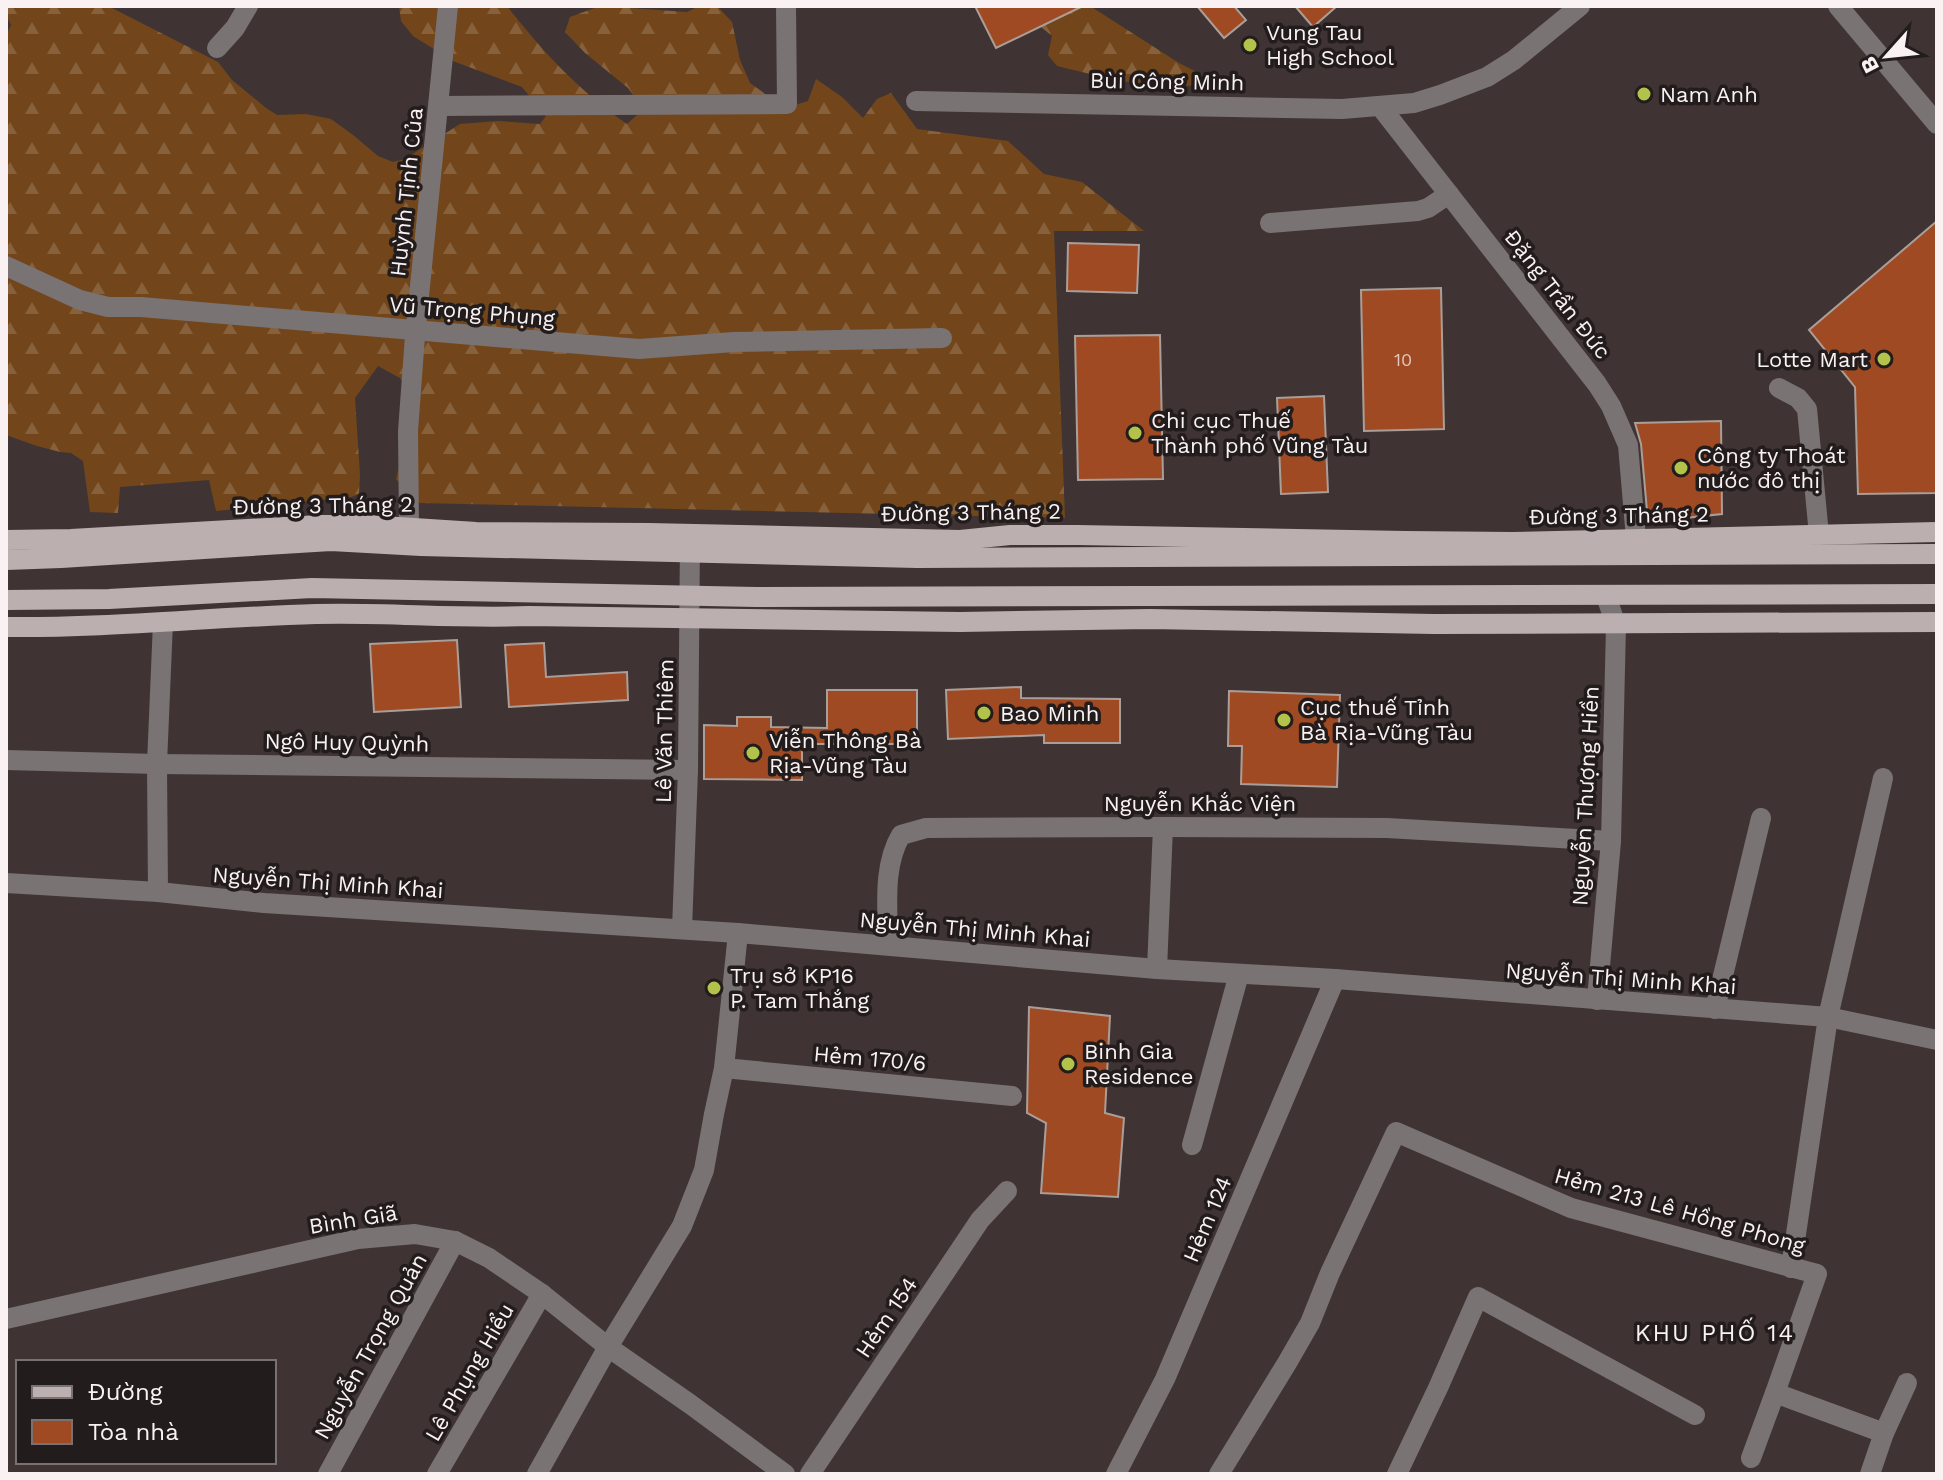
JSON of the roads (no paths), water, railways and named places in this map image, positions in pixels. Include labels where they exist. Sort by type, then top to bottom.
[{"type":"main road","name":"Đường 3 Tháng 2","points":[[6,540],[320,525],[418,534],[690,543],[917,558],[1604,548],[1937,554]]},
{"type":"main road","name":"Đường 3 Tháng 2","points":[[1604,548],[1636,539],[1937,532]]},
{"type":"main road","name":"Đường 3 Tháng 2","points":[[6,560],[418,534]]},
{"type":"main road","points":[[6,600],[109,599],[312,588],[788,597],[1937,594]]},
{"type":"main road","points":[[6,627],[94,626],[319,614],[960,622],[1150,619],[1616,625],[1937,622]]},
{"type":"street","points":[[217,48],[235,28],[248,6]]},
{"type":"street","name":"Huỳnh Tịnh Của","points":[[418,534],[408,431],[415,330],[448,6]]},
{"type":"street","points":[[439,106],[787,104],[786,6]]},
{"type":"street","name":"Bùi Công Minh","points":[[916,101],[1342,109],[1414,103],[1487,77],[1514,60],[1580,6]]},
{"type":"street","points":[[1838,6],[1937,124]]},
{"type":"street","name":"Đặng Trần Đức","points":[[1380,106],[1611,406],[1628,445],[1636,539]]},
{"type":"street","points":[[1270,223],[1418,211],[1449,194]]},
{"type":"street","name":"Vũ Trọng Phụng","points":[[6,266],[80,300],[108,307],[141,307],[639,349],[734,342],[942,338]]},
{"type":"street","points":[[1779,388],[1798,398],[1807,409],[1819,535]]},
{"type":"street","name":"Lê Văn Thiêm","points":[[682,929],[688,770],[690,543]]},
{"type":"street","points":[[410,614],[411,590]]},
{"type":"street","name":"Nguyễn Thượng Hiền","points":[[1597,1000],[1611,841],[1616,625],[1606,596]]},
{"type":"street","points":[[158,892],[157,764],[163,622]]},
{"type":"street","name":"Ngô Huy Quỳnh","points":[[6,760],[688,770]]},
{"type":"street","points":[[1791,1268],[1828,1017],[1883,778]]},
{"type":"street","points":[[1715,1009],[1761,818]]},
{"type":"street","points":[[1157,969],[1163,827]]},
{"type":"street","name":"Nguyễn Khắc Viện","points":[[888,945],[887,883],[893,848],[901,835],[926,828],[1387,828],[1611,841]]},
{"type":"street","name":"Nguyễn Thị Minh Khai","points":[[6,883],[738,933],[1157,969],[1335,979],[1828,1017],[1937,1040]]},
{"type":"street","points":[[537,1474],[608,1347],[682,1226],[704,1170],[724,1068],[738,933]]},
{"type":"street","points":[[1192,1145],[1239,974]]},
{"type":"street","name":"Hẻm 124","points":[[1116,1474],[1165,1379],[1335,979]]},
{"type":"street","name":"Hẻm 170/6","points":[[724,1068],[1012,1096]]},
{"type":"street","name":"Hẻm 213 Lê Hồng Phong","points":[[1219,1474],[1310,1323],[1396,1132],[1571,1208],[1817,1274],[1775,1393]]},
{"type":"street","name":"Hẻm 154","points":[[810,1474],[980,1220],[1007,1191]]},
{"type":"street","name":"Bình Giã","points":[[6,1319],[358,1239],[415,1234],[455,1241],[489,1258],[542,1294],[608,1347],[785,1474]]},
{"type":"street","name":"Nguyễn Trọng Quản","points":[[328,1474],[455,1241]]},
{"type":"street","name":"Lê Phụng Hiểu","points":[[437,1474],[542,1294]]},
{"type":"street","points":[[1397,1474],[1478,1297],[1695,1415]]},
{"type":"street","points":[[1870,1474],[1884,1433],[1907,1383]]},
{"type":"street","points":[[1751,1458],[1775,1393],[1884,1433]]},
{"type":"place","name":"Vung Tau High School","points":[[1250,45]]},
{"type":"place","name":"Nam Anh","points":[[1644,94]]},
{"type":"place","name":"Lotte Mart","points":[[1884,359]]},
{"type":"place","name":"Chi cục Thuế Thành phố Vũng Tàu","points":[[1135,433]]},
{"type":"place","name":"Công ty Thoát nước đô thị","points":[[1681,468]]},
{"type":"place","name":"Bao Minh","points":[[984,713]]},
{"type":"place","name":"Cục thuế Tỉnh Bà Rịa-Vũng Tàu","points":[[1284,720]]},
{"type":"place","name":"Viễn Thông Bà Rịa-Vũng Tàu","points":[[753,753]]},
{"type":"place","name":"Trụ sở KP16 P. Tam Thắng","points":[[714,988]]},
{"type":"place","name":"Binh Gia Residence","points":[[1068,1064]]},
{"type":"district","name":"KHU PHỐ 14","points":[[1715,1333]]}]
